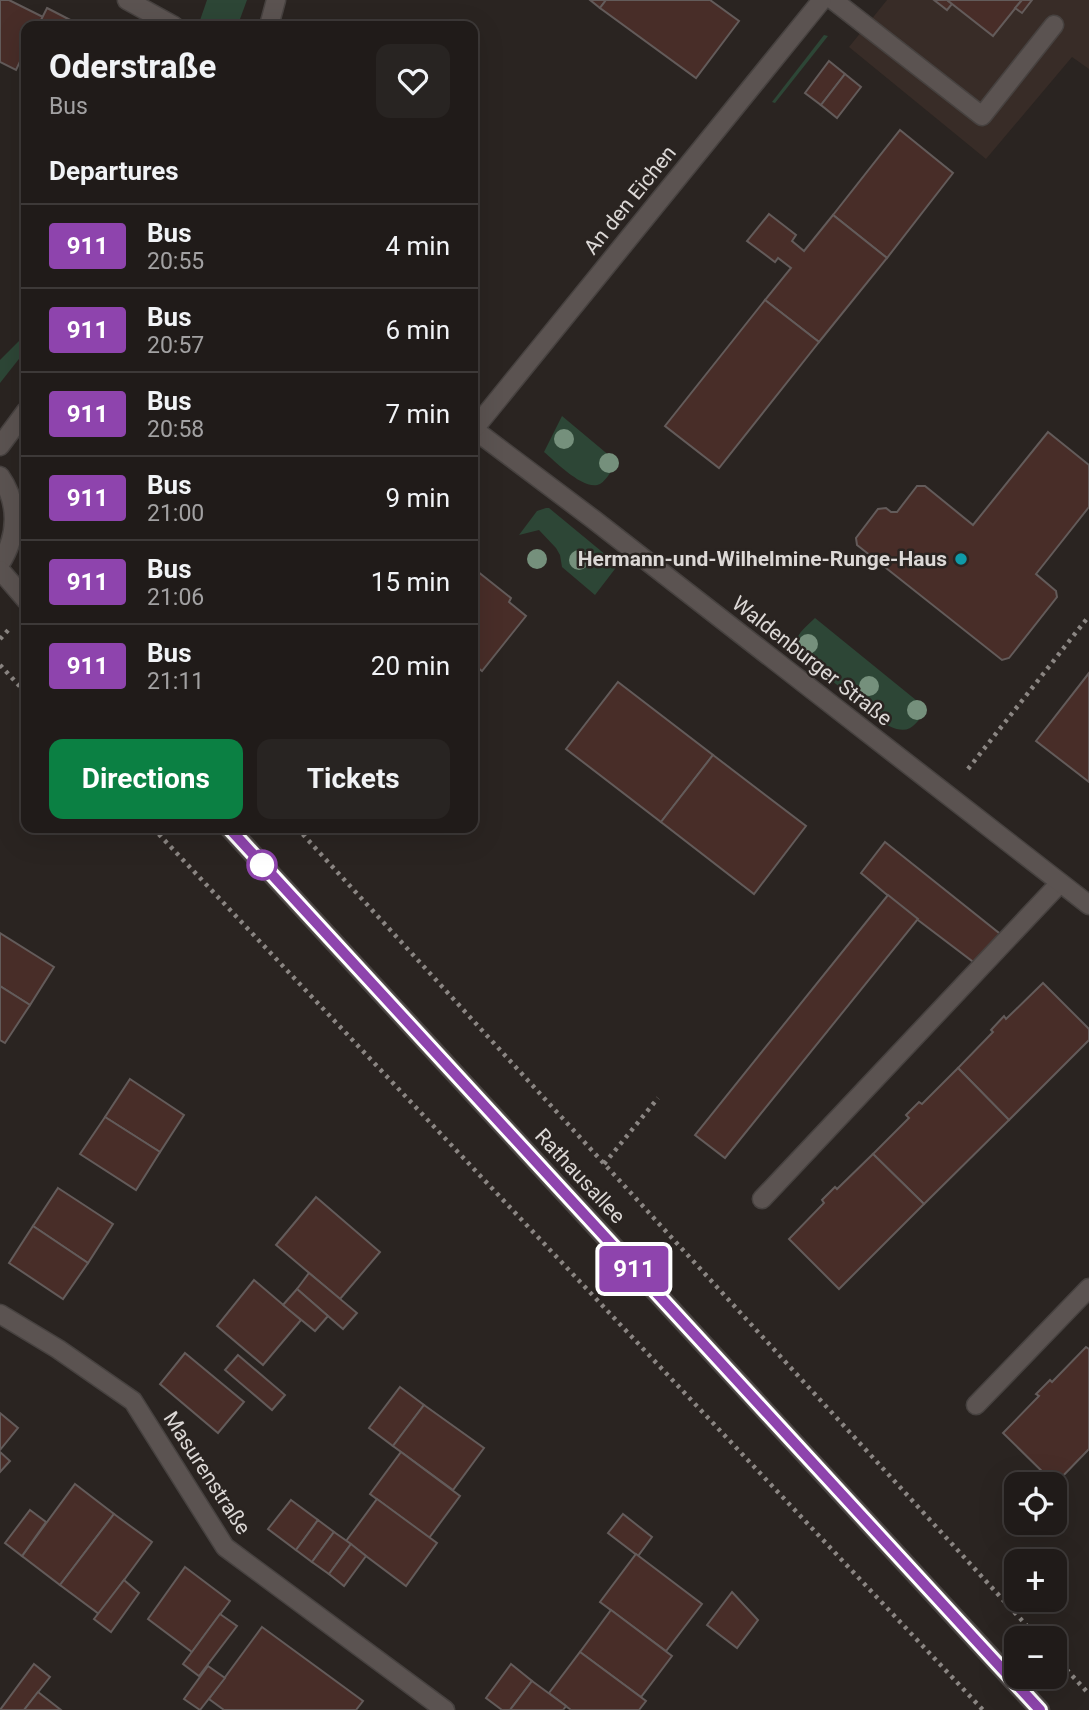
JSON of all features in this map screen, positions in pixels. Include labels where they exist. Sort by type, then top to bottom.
[{"type":"street","points":[[127,0],[165,21]]},
{"type":"street","points":[[270,21],[276,0]]},
{"type":"street","name":"An den Eichen","points":[[478,423],[822,0]]},
{"type":"street","points":[[833,0],[982,116],[1054,25]]},
{"type":"street","points":[[0,446],[21,418]]},
{"type":"street","name":"Waldenburger Straße","points":[[478,433],[1089,905]]},
{"type":"street","points":[[0,476],[12,499],[14,528],[12,542],[0,564]]},
{"type":"street","points":[[0,570],[21,594]]},
{"type":"street","name":"Rathausallee","points":[[234,833],[1040,1710]]},
{"type":"street","points":[[762,1199],[1060,883]]},
{"type":"street","points":[[976,1405],[1089,1288]]},
{"type":"street","name":"Masurenstraße","points":[[0,1314],[58,1349],[133,1402],[225,1547],[444,1710]]},
{"type":"path","points":[[947,795],[1089,616]]},
{"type":"path","points":[[0,665],[21,688]]},
{"type":"path","points":[[158,833],[983,1710]]},
{"type":"path","points":[[302,833],[1027,1626]]},
{"type":"path","points":[[604,1164],[658,1098]]},
{"type":"path","points":[[1067,1670],[1089,1694]]},
{"type":"shaded area","points":[[887,0],[1089,0],[1089,69],[1072,57],[986,159],[849,47]]},
{"type":"green space","points":[[207,0],[247,0],[238,21],[200,21]]},
{"type":"green space","points":[[824,35],[828,36],[775,103],[772,102]]},
{"type":"green space","points":[[21,339],[21,356],[0,383],[0,360]]},
{"type":"green space","points":[[562,416],[617,462],[600,484],[587,484],[579,480],[544,452]]},
{"type":"green space","points":[[546,508],[618,565],[595,595],[562,567],[556,548],[539,530],[519,535],[537,511]]},
{"type":"green space","points":[[815,618],[927,709],[915,724],[902,730],[889,726],[798,654],[797,638]]},
{"type":"building","points":[[0,0],[9,0],[43,17],[41,21],[21,21],[21,60],[16,70],[0,62]]},
{"type":"building","points":[[590,0],[606,0],[600,8]]},
{"type":"building","points":[[606,0],[710,0],[739,21],[696,78],[600,8]]},
{"type":"building","points":[[934,0],[947,0],[952,4],[947,10]]},
{"type":"building","points":[[947,0],[1022,0],[993,36]]},
{"type":"building","points":[[1022,0],[1032,0],[1022,13],[1015,8]]},
{"type":"building","points":[[47,8],[72,21],[40,21]]},
{"type":"building","points":[[829,61],[845,74],[821,105],[805,93]]},
{"type":"building","points":[[845,74],[861,87],[837,118],[821,105]]},
{"type":"building","points":[[900,130],[953,173],[887,258],[833,215]]},
{"type":"building","points":[[769,214],[796,235],[792,241],[804,251],[833,215],[887,258],[819,342],[765,300],[791,268],[778,258],[775,262],[747,241]]},
{"type":"building","points":[[765,300],[819,342],[719,468],[665,426]]},
{"type":"building","name":"Hermann-und-Wilhelmine-Runge-Haus","points":[[1048,432],[1089,465],[1089,507],[1036,574],[1056,591],[1057,597],[1009,658],[1002,660],[857,545],[856,538],[878,509],[886,508],[897,512],[917,486],[925,486],[973,525]]},
{"type":"building","points":[[478,572],[511,598],[509,602],[526,616],[482,671],[478,668]]},
{"type":"building","points":[[1089,673],[1089,782],[1036,741]]},
{"type":"building","points":[[618,682],[713,755],[661,822],[566,749]]},
{"type":"building","points":[[713,755],[806,826],[754,894],[661,822]]},
{"type":"building","points":[[885,842],[1004,937],[980,967],[861,873]]},
{"type":"building","points":[[888,895],[918,919],[725,1158],[695,1135]]},
{"type":"building","points":[[0,933],[54,967],[30,1005],[0,986]]},
{"type":"building","points":[[1043,983],[1089,1029],[1089,1040],[1009,1120],[958,1068],[993,1032],[991,1030],[1004,1016],[1006,1019]]},
{"type":"building","points":[[0,986],[30,1005],[5,1043],[0,1040]]},
{"type":"building","points":[[958,1068],[1009,1120],[924,1204],[873,1154],[909,1118],[906,1115],[919,1102],[922,1104]]},
{"type":"building","points":[[130,1079],[184,1115],[160,1152],[105,1117]]},
{"type":"building","points":[[105,1117],[160,1152],[136,1190],[80,1154]]},
{"type":"building","points":[[873,1154],[924,1204],[839,1289],[789,1239],[824,1203],[822,1200]]},
{"type":"building","points":[[58,1188],[113,1224],[88,1263],[33,1226]]},
{"type":"building","points":[[316,1197],[380,1252],[340,1299],[276,1245]]},
{"type":"building","points":[[33,1226],[88,1263],[63,1299],[9,1263]]},
{"type":"building","points":[[309,1273],[357,1313],[343,1329],[297,1289]]},
{"type":"building","points":[[254,1280],[301,1320],[263,1365],[217,1326]]},
{"type":"building","points":[[297,1289],[328,1316],[315,1331],[283,1305]]},
{"type":"building","points":[[1086,1347],[1089,1349],[1089,1449],[1067,1472],[1043,1472],[1003,1433],[1039,1396],[1036,1394],[1050,1380],[1052,1382]]},
{"type":"building","points":[[185,1353],[244,1402],[218,1433],[160,1384]]},
{"type":"building","points":[[238,1355],[285,1395],[272,1410],[225,1370]]},
{"type":"building","points":[[400,1387],[424,1405],[393,1446],[369,1428]]},
{"type":"building","points":[[424,1405],[484,1448],[453,1490],[393,1446]]},
{"type":"building","points":[[0,1413],[18,1428],[0,1450]]},
{"type":"building","points":[[0,1452],[10,1461],[0,1472]]},
{"type":"building","points":[[401,1452],[460,1496],[429,1538],[370,1494]]},
{"type":"building","points":[[75,1484],[114,1514],[60,1585],[22,1556]]},
{"type":"building","points":[[377,1499],[437,1543],[406,1586],[346,1541]]},
{"type":"building","points":[[291,1500],[318,1520],[296,1550],[268,1529]]},
{"type":"building","points":[[30,1510],[46,1522],[22,1556],[5,1543]]},
{"type":"building","points":[[114,1514],[152,1542],[99,1614],[60,1585]]},
{"type":"building","points":[[623,1514],[652,1537],[638,1556],[608,1533]]},
{"type":"building","points":[[318,1520],[334,1532],[312,1562],[296,1550]]},
{"type":"building","points":[[334,1532],[351,1544],[329,1574],[312,1562]]},
{"type":"building","points":[[351,1544],[366,1556],[344,1586],[329,1574]]},
{"type":"building","points":[[636,1554],[702,1604],[666,1651],[600,1602]]},
{"type":"building","points":[[185,1567],[230,1601],[192,1652],[148,1619]]},
{"type":"building","points":[[124,1580],[139,1593],[111,1632],[94,1619]]},
{"type":"building","points":[[732,1592],[758,1620],[737,1648],[707,1625]]},
{"type":"building","points":[[611,1610],[672,1656],[641,1697],[580,1652]]},
{"type":"building","points":[[220,1614],[237,1626],[199,1676],[183,1664]]},
{"type":"building","points":[[262,1627],[363,1701],[356,1710],[224,1710],[209,1699]]},
{"type":"building","points":[[580,1652],[646,1701],[639,1710],[571,1710],[549,1693]]},
{"type":"building","points":[[34,1664],[50,1677],[24,1710],[0,1710]]},
{"type":"building","points":[[511,1664],[532,1681],[510,1710],[502,1710],[486,1698]]},
{"type":"building","points":[[208,1666],[225,1678],[200,1710],[184,1699]]},
{"type":"building","points":[[532,1681],[566,1706],[563,1710],[510,1710]]},
{"type":"building","points":[[38,1692],[61,1710],[24,1710]]},
{"type":"bus line","name":"911","points":[[233,833],[1040,1710]]},
{"type":"place","name":"Hermann-und-Wilhelmine-Runge-Haus","points":[[961,559]]}]
